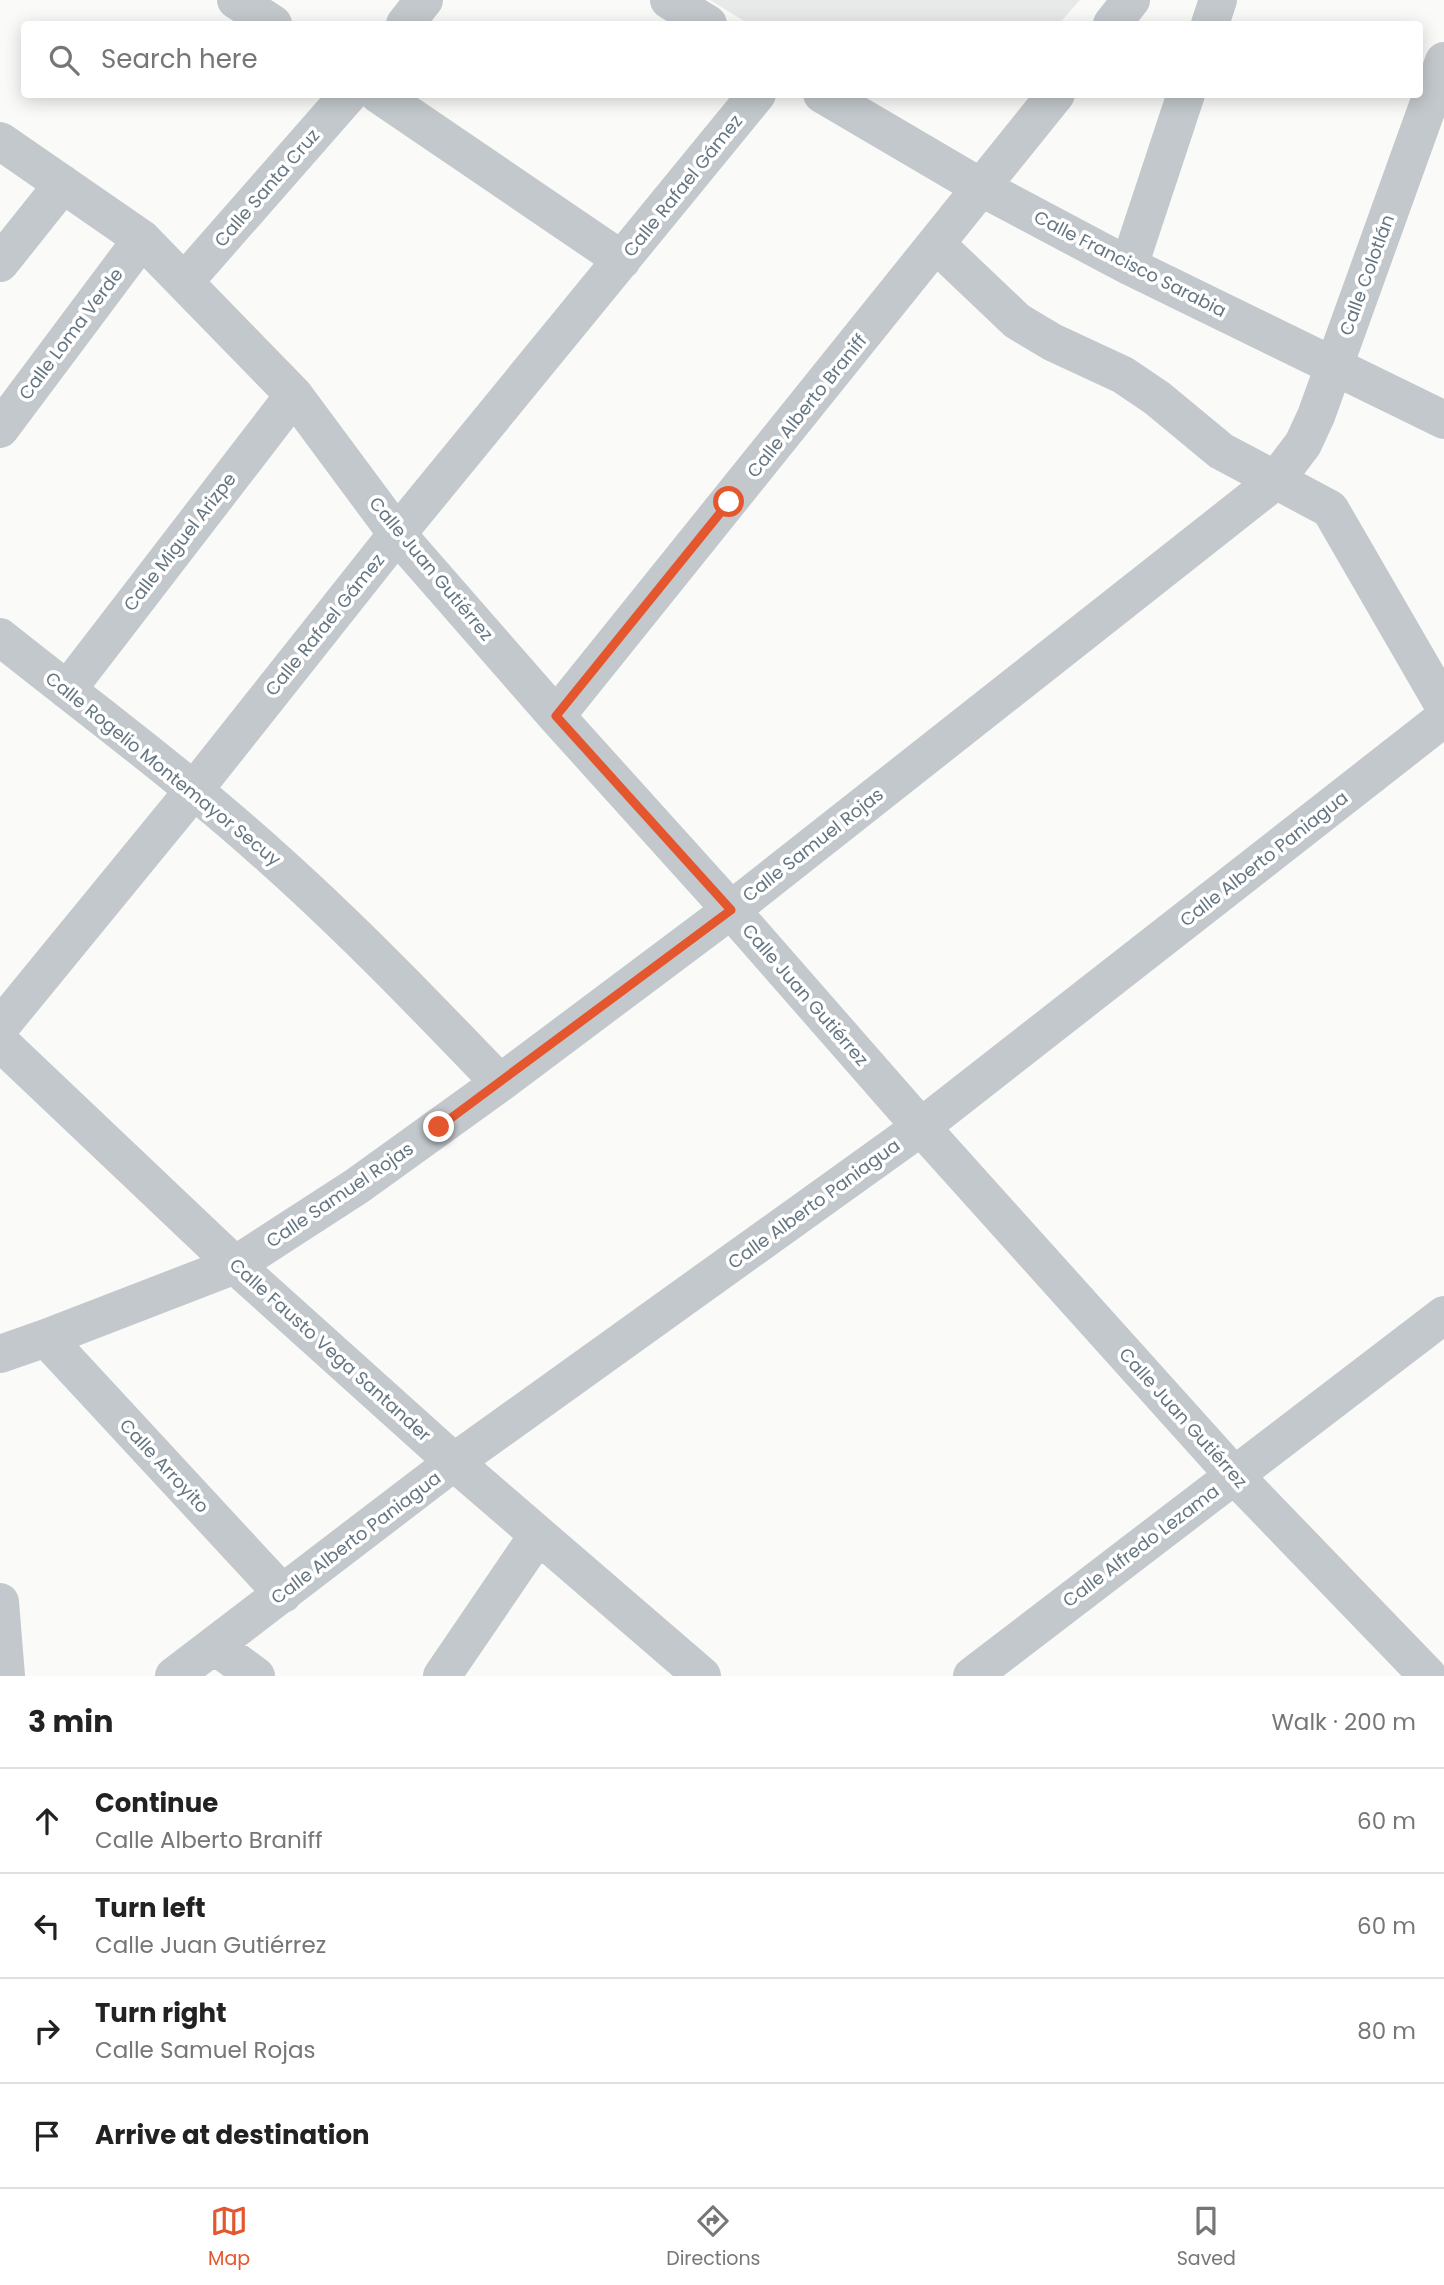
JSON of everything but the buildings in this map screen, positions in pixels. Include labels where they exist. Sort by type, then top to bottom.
[{"type":"street","points":[[236,0],[268,21]]},
{"type":"street","points":[[407,21],[424,0]]},
{"type":"street","points":[[670,0],[703,21]]},
{"type":"street","points":[[1114,21],[1131,0]]},
{"type":"street","points":[[1211,21],[1218,0]]},
{"type":"street","name":"Calle Colotlán","points":[[1275,481],[1303,444],[1334,366],[1444,61]]},
{"type":"street","name":"Calle Santa Cruz","points":[[185,281],[345,98]]},
{"type":"street","points":[[384,98],[622,260]]},
{"type":"street","name":"Calle Rafael Gámez","points":[[0,1027],[194,790],[397,534],[754,98]]},
{"type":"street","name":"Calle Francisco Sarabia","points":[[829,98],[982,188],[1129,265],[1444,421]]},
{"type":"street","name":"Calle Alberto Braniff","points":[[556,716],[1053,98]]},
{"type":"street","points":[[1129,265],[1185,98]]},
{"type":"street","name":"Calle Juan Gutiérrez","points":[[0,141],[142,239],[294,394],[397,534],[731,910],[920,1128],[1234,1475],[1428,1676]]},
{"type":"street","points":[[0,263],[63,184]]},
{"type":"street","name":"Calle Loma Verde","points":[[0,429],[142,239]]},
{"type":"street","points":[[937,245],[1017,320],[1052,342],[1123,375],[1157,398],[1221,451],[1330,509],[1444,706]]},
{"type":"street","name":"Calle Miguel Arizpe","points":[[67,690],[294,394]]},
{"type":"street","name":"Calle Samuel Rojas","points":[[0,1354],[235,1265],[357,1186],[731,910],[1275,481]]},
{"type":"street","name":"Calle Rogelio Montemayor Secuy","points":[[0,638],[194,790],[277,861],[379,957],[500,1083]]},
{"type":"street","name":"Calle Alberto Paniagua","points":[[174,1676],[454,1462],[920,1128],[1444,718]]},
{"type":"street","name":"Calle Fausto Vega Santander","points":[[0,1042],[235,1265],[454,1462],[702,1676]]},
{"type":"street","name":"Calle Alfredo Lezama","points":[[972,1676],[1444,1315]]},
{"type":"street","name":"Calle Arroyito","points":[[46,1338],[283,1594]]},
{"type":"street","points":[[442,1676],[538,1535]]},
{"type":"street","points":[[0,1602],[6,1676]]},
{"type":"street","points":[[215,1646],[256,1676]]},
{"type":"shaded area","points":[[710,0],[1080,0],[1062,21],[744,21]]},
{"type":"route","points":[[439,1127],[731,910],[556,716],[729,502]]}]
